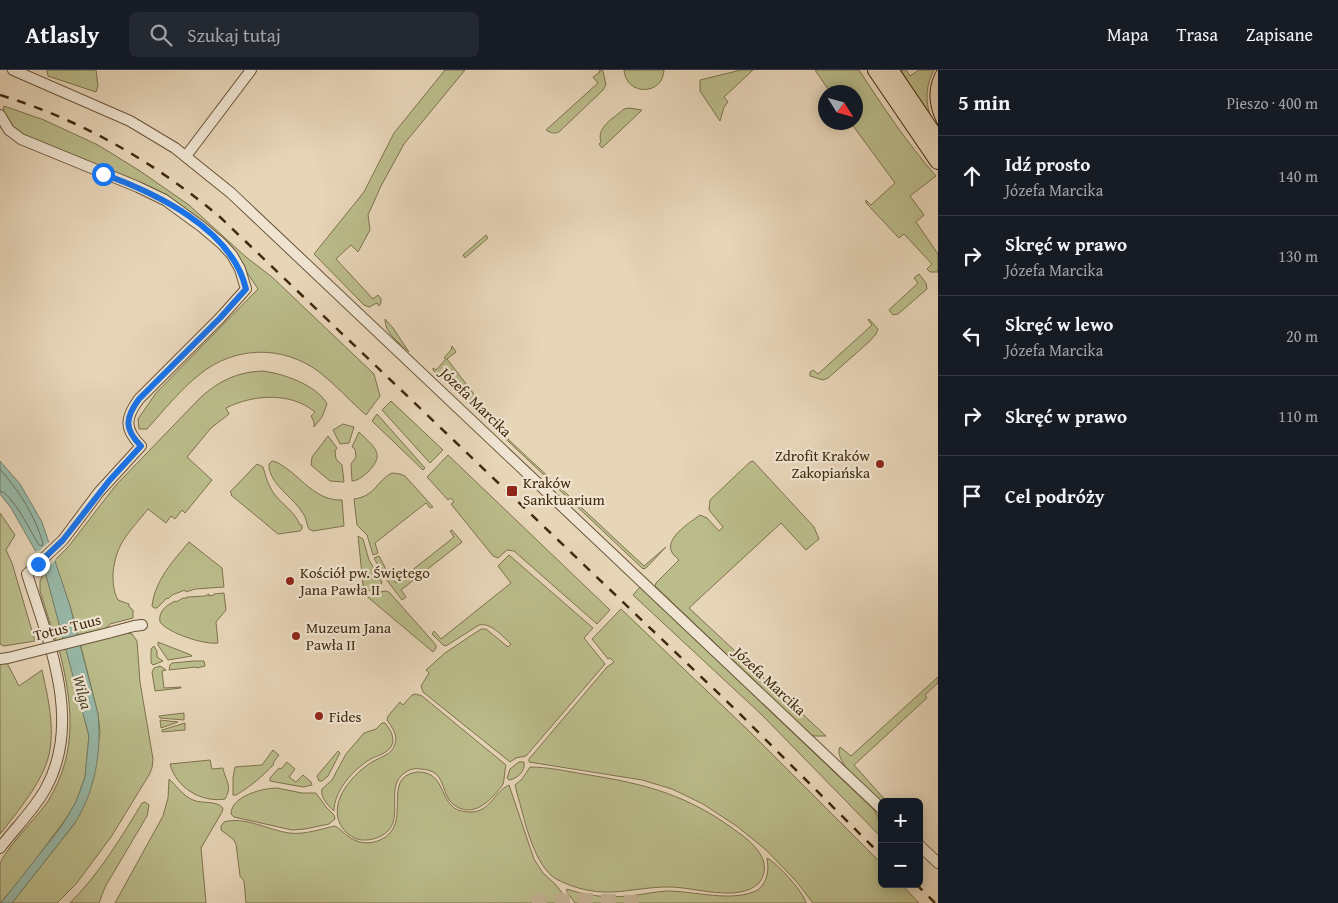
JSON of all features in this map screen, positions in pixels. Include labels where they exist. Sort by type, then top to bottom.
[{"type":"main road","points":[[876,70],[938,161]]},
{"type":"main road","points":[[890,70],[938,141]]},
{"type":"street","name":"Józefa Marcika","points":[[13,70],[130,121],[164,140],[257,215],[878,805]]},
{"type":"street","points":[[186,156],[251,70]]},
{"type":"street","points":[[0,115],[9,130],[21,139],[165,200],[222,244],[232,255],[244,279],[246,289],[133,407],[129,416],[128,428],[141,446],[109,481],[56,547],[27,574],[52,656],[60,690],[63,715],[61,741],[55,768],[45,789],[0,848]]},
{"type":"street","name":"Totus Tuus","points":[[4,658],[142,625]]},
{"type":"street","points":[[923,849],[938,863]]},
{"type":"green space","points":[[47,70],[96,70],[98,86],[96,92],[48,76]]},
{"type":"green space","points":[[445,70],[465,70],[404,144],[381,186],[368,215],[370,230],[358,252],[351,245],[336,259],[373,299],[378,295],[381,299],[379,306],[377,303],[369,307],[364,305],[314,254],[364,192],[394,133]]},
{"type":"green space","points":[[599,70],[603,71],[606,85],[603,90],[559,132],[552,133],[546,130],[598,83],[593,77],[600,72]]},
{"type":"green space","points":[[624,70],[664,70],[658,85],[644,90],[631,85],[626,79]]},
{"type":"green space","points":[[741,70],[753,70],[724,97],[728,102],[724,107],[720,121],[700,91],[700,80]]},
{"type":"green space","points":[[815,70],[859,70],[905,138],[936,176],[910,196],[924,215],[916,222],[938,254],[938,272],[930,272],[927,269],[932,264],[904,234],[899,238],[866,203],[866,200],[871,205],[895,183],[856,130],[863,130],[863,85],[825,85]]},
{"type":"green space","points":[[901,70],[906,70],[910,76],[919,70],[934,70],[927,95],[932,120],[924,109]]},
{"type":"green space","points":[[4,106],[44,120],[98,145],[189,205],[246,257],[272,277],[374,374],[380,396],[366,415],[318,371],[289,357],[259,352],[228,358],[214,365],[186,386],[147,429],[139,429],[138,419],[156,393],[258,289],[238,259],[185,210],[28,140],[11,127],[3,111]]},
{"type":"green space","points":[[624,109],[642,110],[602,148],[599,144],[603,127]]},
{"type":"green space","points":[[486,235],[488,238],[465,258],[463,255]]},
{"type":"green space","points":[[919,274],[926,283],[927,289],[898,314],[893,315],[889,310],[918,283],[914,278]]},
{"type":"green space","points":[[385,319],[393,328],[409,352],[387,329]]},
{"type":"green space","points":[[869,319],[878,329],[870,341],[828,378],[823,380],[810,376],[810,372],[813,370],[818,374],[872,325]]},
{"type":"green space","points":[[452,346],[456,352],[447,359],[510,441],[644,566],[666,547],[646,568],[643,569],[433,370],[433,368],[436,370],[446,359],[444,358]]},
{"type":"green space","points":[[262,371],[289,377],[315,391],[327,404],[322,417],[314,427],[311,416],[315,412],[295,401],[284,398],[272,397],[248,400],[226,408],[229,414],[211,428],[187,457],[212,480],[185,513],[182,510],[175,519],[171,516],[166,523],[148,509],[125,538],[117,553],[113,573],[115,593],[118,600],[129,604],[129,607],[133,610],[133,618],[110,624],[107,628],[78,635],[54,561],[68,547],[116,485],[201,397],[215,386],[236,375]]},
{"type":"green space","points":[[391,401],[443,450],[430,463],[382,410]]},
{"type":"green space","points":[[377,414],[425,468],[423,470],[372,421]]},
{"type":"green space","points":[[343,424],[354,427],[349,443],[340,444],[333,430]]},
{"type":"green space","points":[[359,432],[376,450],[377,459],[369,471],[359,479],[352,481],[351,464],[356,457],[355,449],[352,447]]},
{"type":"green space","points":[[328,436],[337,448],[335,451],[336,459],[342,465],[344,482],[330,481],[311,465],[312,457]]},
{"type":"green space","points":[[448,455],[610,610],[597,624],[514,551],[507,550],[498,558],[493,556],[451,504],[454,502],[451,498],[448,500],[427,477]]},
{"type":"green space","points":[[272,461],[284,466],[320,495],[334,500],[342,500],[344,526],[313,531],[309,529],[304,514],[272,477],[269,464]]},
{"type":"green space","points":[[753,461],[814,527],[819,539],[806,550],[781,523],[689,608],[826,736],[810,734],[655,586],[679,560],[672,553],[671,545],[681,530],[700,515],[707,518],[719,531],[723,527],[709,510],[710,500]]},
{"type":"green space","points":[[257,464],[263,467],[268,484],[275,495],[302,525],[300,531],[278,534],[231,495],[230,492]]},
{"type":"green space","points":[[392,473],[405,476],[433,507],[430,508],[426,503],[375,543],[378,553],[373,555],[367,535],[357,525],[354,499],[367,495]]},
{"type":"green space","points":[[0,513],[15,535],[6,550],[12,563],[35,641],[4,646],[0,644]]},
{"type":"green space","points":[[452,530],[462,542],[401,590],[406,597],[402,600],[386,579],[390,575],[396,583],[454,537],[450,531]]},
{"type":"green space","points":[[358,536],[363,539],[369,560],[382,582],[379,589],[367,591],[367,595],[385,591],[389,592],[436,645],[433,652],[364,594]]},
{"type":"green space","points":[[189,542],[222,568],[224,587],[195,589],[186,592],[185,590],[172,595],[157,608],[154,608],[152,606],[154,597],[161,579]]},
{"type":"green space","points":[[509,555],[593,628],[584,638],[605,664],[526,756],[516,758],[510,762],[423,692],[421,686],[429,673],[426,670],[445,653],[481,629],[486,629],[508,647],[511,644],[496,631],[483,625],[479,625],[446,646],[432,634],[434,631],[441,639],[511,583],[498,566]]},
{"type":"green space","points":[[379,556],[388,573],[384,576],[374,558]]},
{"type":"green space","points":[[45,571],[64,640],[56,642],[40,591],[40,581]]},
{"type":"green space","points":[[640,587],[875,811],[878,817],[878,834],[762,715],[633,595]]},
{"type":"green space","points":[[224,593],[226,610],[216,622],[218,643],[204,642],[187,637],[170,630],[160,622],[162,611],[175,601],[187,597]]},
{"type":"green space","points":[[621,609],[749,731],[878,860],[878,888],[905,888],[919,903],[813,903],[796,881],[766,850],[738,827],[703,804],[672,789],[642,780],[529,762],[529,759],[607,667],[614,662],[610,658],[608,659],[592,639]]},
{"type":"green space","points":[[127,633],[132,634],[137,641],[140,682],[153,759],[152,768],[111,837],[76,884],[57,903],[12,903],[75,823],[93,780],[100,732],[98,714],[80,643]]},
{"type":"green space","points":[[158,642],[191,655],[192,656],[168,660]]},
{"type":"green space","points":[[154,646],[157,651],[157,657],[163,661],[153,665],[151,663],[151,649]]},
{"type":"green space","points":[[66,647],[89,736],[85,777],[76,802],[67,817],[22,878],[0,903],[0,865],[2,859],[48,801],[65,764],[70,726],[67,688],[59,649]]},
{"type":"green space","points":[[6,661],[19,686],[42,670],[51,723],[51,745],[41,776],[29,796],[0,834],[0,663]]},
{"type":"green space","points":[[204,661],[205,666],[169,670],[172,663]]},
{"type":"green space","points":[[160,666],[166,670],[162,671],[164,688],[181,688],[155,691],[152,672],[154,668]]},
{"type":"green space","points":[[938,677],[938,683],[925,695],[927,698],[854,765],[883,798],[878,798],[847,768],[839,753],[840,747],[851,756]]},
{"type":"green space","points":[[412,695],[422,696],[506,765],[503,784],[483,805],[472,810],[466,810],[454,805],[449,800],[442,783],[435,773],[429,770],[409,770],[399,778],[396,786],[395,814],[393,823],[388,831],[374,839],[357,839],[347,833],[340,824],[337,815],[340,797],[357,773],[391,751],[396,737],[387,720],[388,716],[400,702],[403,705]]},
{"type":"green space","points":[[184,713],[184,720],[160,718],[159,716]]},
{"type":"green space","points":[[160,720],[178,722],[161,728]]},
{"type":"green space","points":[[185,723],[185,730],[162,732],[162,730]]},
{"type":"green space","points":[[382,723],[385,723],[392,733],[392,745],[388,750],[369,760],[351,775],[337,796],[334,811],[323,798],[322,789],[332,780],[346,754],[364,733],[376,729]]},
{"type":"green space","points":[[273,750],[279,755],[274,764],[251,785],[233,795],[235,767],[262,765]]},
{"type":"green space","points":[[338,751],[340,753],[328,776],[319,781],[317,776]]},
{"type":"green space","points":[[210,760],[212,769],[223,768],[228,786],[225,799],[208,799],[191,792],[178,780],[170,764]]},
{"type":"green space","points":[[287,762],[295,769],[289,777],[296,782],[303,775],[312,785],[303,787],[270,781],[270,778]]},
{"type":"green space","points":[[519,762],[524,762],[524,768],[518,776],[509,780],[507,778],[510,769]]},
{"type":"green space","points":[[530,767],[557,769],[628,782],[667,793],[686,801],[724,822],[753,845],[764,863],[763,876],[759,883],[750,889],[728,893],[669,887],[598,892],[562,882],[545,869],[539,859],[523,814],[515,785],[522,779]]},
{"type":"green space","points":[[417,772],[427,773],[434,778],[451,805],[458,810],[468,812],[487,806],[503,788],[509,785],[534,859],[543,873],[556,885],[570,903],[246,903],[244,881],[240,876],[236,844],[233,839],[221,830],[224,822],[248,822],[289,833],[307,832],[335,826],[354,840],[363,843],[375,842],[390,833],[395,824],[400,783],[406,776]]},
{"type":"green space","points":[[169,779],[189,798],[217,804],[223,808],[201,848],[206,903],[115,903],[163,816],[168,798]]},
{"type":"green space","points":[[277,788],[302,793],[316,793],[334,815],[335,819],[329,824],[292,830],[234,817],[231,814],[236,802],[249,794]]},
{"type":"green space","points":[[145,802],[149,805],[147,816],[105,887],[99,903],[70,903],[100,868],[142,803]]},
{"type":"green space","points":[[767,858],[777,865],[789,878],[806,903],[575,903],[566,890],[605,897],[666,891],[737,896],[748,894],[761,887],[767,875]]},
{"type":"water","name":"Wilga","points":[[0,461],[20,484],[42,522],[70,606],[98,714],[99,728],[96,770],[82,811],[75,823],[12,903],[1,903],[61,827],[76,802],[85,777],[89,736],[43,564],[11,508],[0,494]]},
{"type":"pier","points":[[50,541],[56,559],[43,574],[34,552],[40,550]]},
{"type":"tunnel","points":[[532,903],[580,900],[642,903]]},
{"type":"tram line","points":[[937,70],[931,84],[930,98],[932,111],[938,125]]},
{"type":"railway","points":[[0,95],[60,117],[116,145],[169,178],[220,217],[739,713],[878,852]]},
{"type":"railway","points":[[920,888],[935,903]]},
{"type":"place","name":"Zdrofit Kraków Zakopiańska","points":[[880,464]]},
{"type":"place","name":"Kraków Sanktuarium","points":[[512,491]]},
{"type":"place","name":"Kościół pw. Świętego Jana Pawła II","points":[[290,581]]},
{"type":"place","name":"Muzeum Jana Pawła II","points":[[296,636]]},
{"type":"place","name":"Fides","points":[[319,716]]},
{"type":"route","points":[[38,564],[63,540],[99,492],[141,446],[128,428],[129,416],[139,399],[220,318],[246,289],[240,269],[232,255],[202,227],[165,200],[138,187],[103,174]]}]
